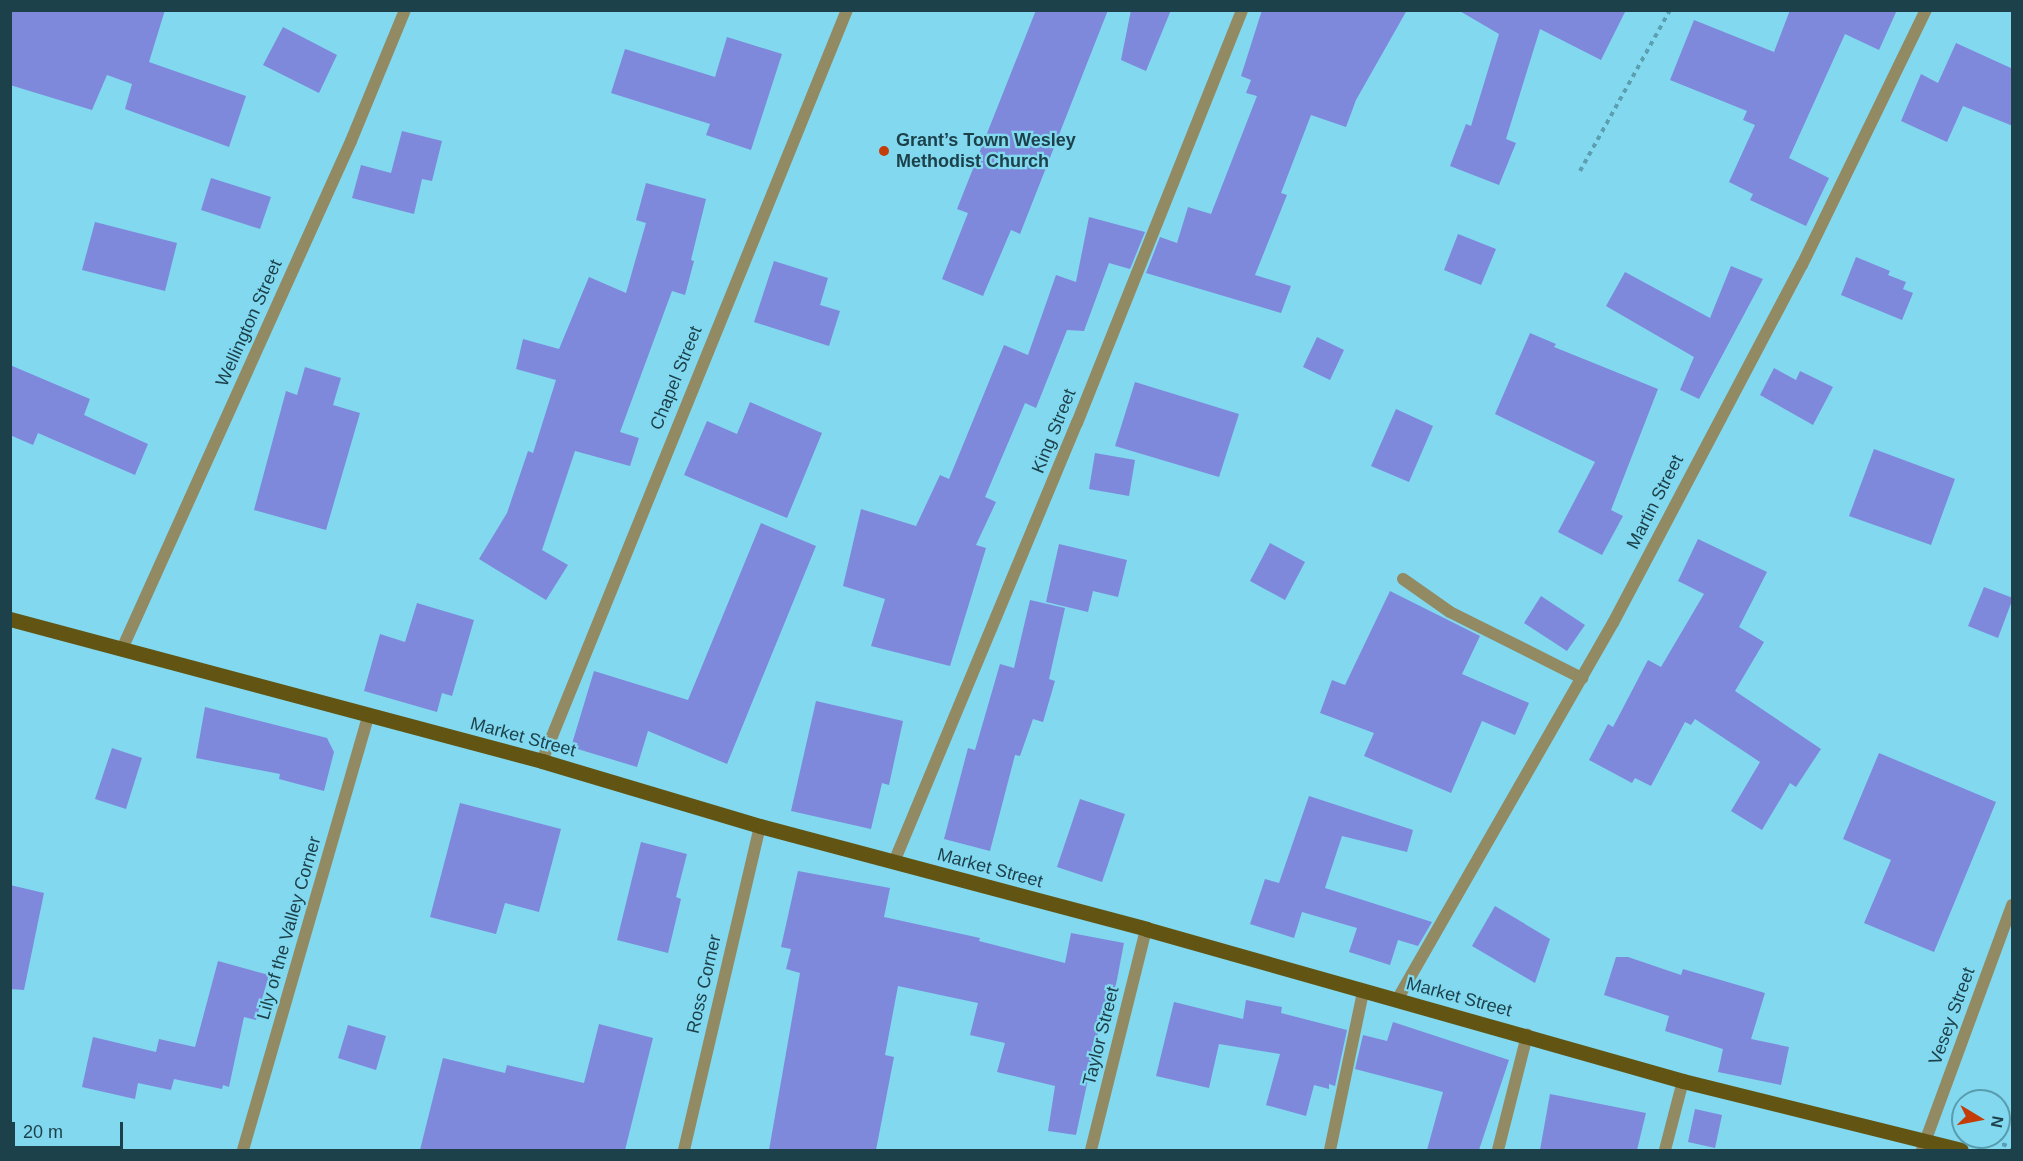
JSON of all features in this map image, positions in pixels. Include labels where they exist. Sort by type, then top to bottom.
[{"type":"main road","name":"Market Street","points":[[10,619],[542,761],[760,826],[1146,929],[1683,1081],[1924,1145],[1961,1150]]},
{"type":"street","name":"Wellington Street","points":[[122,649],[351,141],[405,10]]},
{"type":"street","name":"Chapel Street","points":[[542,761],[847,10]]},
{"type":"street","name":"King Street","points":[[894,862],[1077,423],[1242,10]]},
{"type":"street","name":"Martin Street","points":[[1396,1000],[1582,678],[1802,265],[1926,10]]},
{"type":"street","points":[[1403,579],[1450,612],[1582,678]]},
{"type":"street","name":"Lily of the Valley Corner","points":[[243,1150],[368,716]]},
{"type":"street","name":"Ross Corner","points":[[684,1150],[760,826]]},
{"type":"street","name":"Vesey Street","points":[[1924,1145],[2013,905]]},
{"type":"street","name":"Taylor Street","points":[[1091,1150],[1146,929]]},
{"type":"street","points":[[1330,1150],[1363,992]]},
{"type":"street","points":[[1498,1150],[1527,1035]]},
{"type":"street","points":[[1665,1150],[1683,1081]]},
{"type":"path","points":[[1580,171],[1670,10]]},
{"type":"building","points":[[10,10],[165,10],[149,62],[246,96],[229,147],[125,109],[132,84],[107,75],[92,110],[10,85]]},
{"type":"building","points":[[1036,10],[1108,10],[1020,234],[1011,230],[983,296],[942,279],[968,213],[957,209]]},
{"type":"building","points":[[1131,10],[1171,10],[1146,71],[1121,60]]},
{"type":"building","points":[[1262,10],[1407,10],[1356,100],[1346,127],[1311,115],[1281,193],[1287,195],[1255,275],[1291,286],[1281,313],[1146,273],[1160,237],[1177,243],[1188,207],[1211,214],[1257,96],[1246,93],[1251,80],[1241,76]]},
{"type":"building","points":[[1458,10],[1626,10],[1601,60],[1540,29],[1506,139],[1516,143],[1499,185],[1450,166],[1466,124],[1471,126],[1499,34]]},
{"type":"building","points":[[1790,10],[1897,10],[1879,50],[1845,34],[1789,158],[1829,178],[1806,226],[1750,200],[1753,194],[1729,182],[1755,125],[1743,120],[1747,111],[1670,80],[1694,20],[1774,52]]},
{"type":"building","points":[[283,27],[337,55],[319,93],[263,65]]},
{"type":"building","points":[[727,37],[782,54],[751,150],[706,135],[710,124],[611,93],[625,49],[715,77]]},
{"type":"building","points":[[1956,43],[2013,69],[2013,126],[1963,106],[1947,142],[1901,121],[1921,74],[1938,83]]},
{"type":"building","points":[[402,131],[442,141],[432,181],[422,179],[414,214],[352,198],[361,165],[391,173]]},
{"type":"building","points":[[211,178],[271,197],[260,229],[201,210]]},
{"type":"building","points":[[646,183],[706,199],[691,260],[694,261],[685,295],[672,291],[620,432],[639,438],[630,466],[575,451],[542,550],[568,565],[546,600],[479,559],[507,513],[528,451],[533,453],[556,380],[516,369],[523,339],[559,349],[589,277],[626,293],[646,223],[636,220]]},
{"type":"building","points":[[1089,217],[1145,232],[1130,269],[1109,263],[1084,331],[1067,330],[1036,408],[1025,403],[985,497],[996,502],[976,545],[986,548],[950,666],[871,646],[885,599],[843,586],[861,509],[916,526],[940,475],[949,479],[1004,345],[1028,355],[1056,275],[1076,282]]},
{"type":"building","points":[[95,222],[177,243],[165,291],[82,270]]},
{"type":"building","points":[[1458,234],[1496,249],[1481,285],[1444,270]]},
{"type":"building","points":[[1856,257],[1890,271],[1888,275],[1906,282],[1903,289],[1913,293],[1902,320],[1841,295]]},
{"type":"building","points":[[774,261],[828,278],[820,305],[840,311],[829,346],[754,322]]},
{"type":"building","points":[[1731,266],[1763,279],[1699,399],[1680,390],[1694,357],[1606,306],[1625,272],[1710,318]]},
{"type":"building","points":[[1530,333],[1556,344],[1554,347],[1658,389],[1611,510],[1623,516],[1602,555],[1558,532],[1595,462],[1495,414]]},
{"type":"building","points":[[1317,337],[1344,350],[1330,380],[1303,367]]},
{"type":"building","points":[[10,365],[90,399],[84,415],[148,444],[135,475],[38,433],[33,445],[10,435]]},
{"type":"building","points":[[305,367],[341,378],[333,405],[360,413],[326,530],[254,510],[286,391],[297,395]]},
{"type":"building","points":[[1774,368],[1796,380],[1800,371],[1833,387],[1813,425],[1760,395]]},
{"type":"building","points":[[1135,382],[1239,414],[1219,477],[1115,446]]},
{"type":"building","points":[[750,402],[822,433],[787,518],[684,475],[707,421],[737,434]]},
{"type":"building","points":[[1396,409],[1433,426],[1409,482],[1371,466]]},
{"type":"building","points":[[1874,449],[1955,479],[1931,545],[1849,516]]},
{"type":"building","points":[[1095,453],[1135,460],[1129,496],[1089,489]]},
{"type":"building","points":[[761,523],[816,546],[727,764],[648,731],[637,767],[571,747],[594,671],[688,700]]},
{"type":"building","points":[[1698,539],[1767,572],[1739,627],[1764,642],[1735,691],[1821,749],[1796,787],[1790,783],[1762,830],[1731,811],[1760,762],[1695,719],[1691,725],[1685,722],[1651,786],[1635,778],[1632,783],[1589,760],[1608,724],[1613,727],[1648,660],[1661,667],[1704,594],[1678,581]]},
{"type":"building","points":[[1270,543],[1305,562],[1285,600],[1250,581]]},
{"type":"building","points":[[1059,544],[1127,560],[1118,597],[1093,591],[1088,612],[1046,602]]},
{"type":"building","points":[[1984,587],[2013,598],[1998,638],[1968,626]]},
{"type":"building","points":[[1390,591],[1480,636],[1462,674],[1529,703],[1515,735],[1482,721],[1451,793],[1364,756],[1374,733],[1320,713],[1332,680],[1345,685]]},
{"type":"building","points":[[1541,596],[1585,625],[1567,651],[1524,623]]},
{"type":"building","points":[[1030,600],[1065,608],[1049,679],[1055,681],[1043,722],[1033,719],[1020,756],[1015,755],[990,851],[944,839],[968,748],[975,750],[1000,664],[1014,668]]},
{"type":"building","points":[[417,603],[474,620],[452,696],[442,693],[437,712],[364,691],[380,634],[405,642]]},
{"type":"building","points":[[816,701],[903,721],[889,785],[882,783],[871,829],[791,811]]},
{"type":"building","points":[[205,707],[327,738],[334,752],[324,791],[279,779],[280,774],[196,758]]},
{"type":"building","points":[[112,748],[142,758],[126,809],[95,799]]},
{"type":"building","points":[[1879,753],[1996,802],[1934,952],[1864,923],[1891,860],[1843,839]]},
{"type":"building","points":[[1309,796],[1413,830],[1407,852],[1342,836],[1325,888],[1432,922],[1418,946],[1398,940],[1390,965],[1349,952],[1357,928],[1302,912],[1294,938],[1250,924],[1265,879],[1279,883]]},
{"type":"building","points":[[1080,799],[1125,814],[1102,882],[1057,867]]},
{"type":"building","points":[[460,803],[561,829],[539,912],[505,903],[496,934],[430,917]]},
{"type":"building","points":[[641,842],[687,854],[676,897],[681,899],[668,953],[617,940]]},
{"type":"building","points":[[798,871],[890,888],[884,917],[980,938],[979,941],[1065,963],[1071,933],[1124,943],[1109,1021],[1101,1019],[1076,1135],[1048,1131],[1055,1086],[997,1072],[1005,1043],[970,1035],[978,1003],[898,986],[885,1055],[894,1057],[876,1150],[769,1150],[800,973],[786,969],[791,949],[781,947]]},
{"type":"building","points":[[10,885],[44,893],[24,990],[10,989]]},
{"type":"building","points":[[1495,906],[1550,939],[1535,983],[1472,946]]},
{"type":"building","points":[[1616,957],[1628,957],[1681,975],[1683,969],[1765,993],[1751,1039],[1789,1047],[1781,1085],[1718,1072],[1723,1049],[1665,1031],[1669,1016],[1604,995]]},
{"type":"building","points":[[218,961],[269,975],[256,1020],[244,1017],[229,1087],[223,1085],[222,1089],[174,1079],[171,1090],[138,1083],[135,1099],[82,1087],[93,1037],[156,1052],[159,1039],[195,1047]]},
{"type":"building","points":[[1246,1000],[1282,1007],[1281,1013],[1347,1030],[1335,1086],[1329,1084],[1329,1089],[1314,1085],[1306,1116],[1266,1105],[1280,1054],[1219,1044],[1209,1088],[1156,1076],[1174,1002],[1243,1019]]},
{"type":"building","points":[[1393,1022],[1509,1060],[1479,1150],[1427,1150],[1443,1092],[1355,1069],[1363,1035],[1387,1041]]},
{"type":"building","points":[[599,1024],[653,1038],[625,1150],[420,1150],[443,1058],[505,1073],[507,1065],[584,1083]]},
{"type":"building","points":[[348,1025],[386,1036],[376,1070],[338,1058]]},
{"type":"building","points":[[1550,1094],[1646,1113],[1637,1150],[1540,1150]]},
{"type":"building","points":[[1695,1109],[1722,1115],[1715,1148],[1688,1142]]},
{"type":"place","name":"Grant’s Town Wesley Methodist Church","points":[[884,151]]}]
